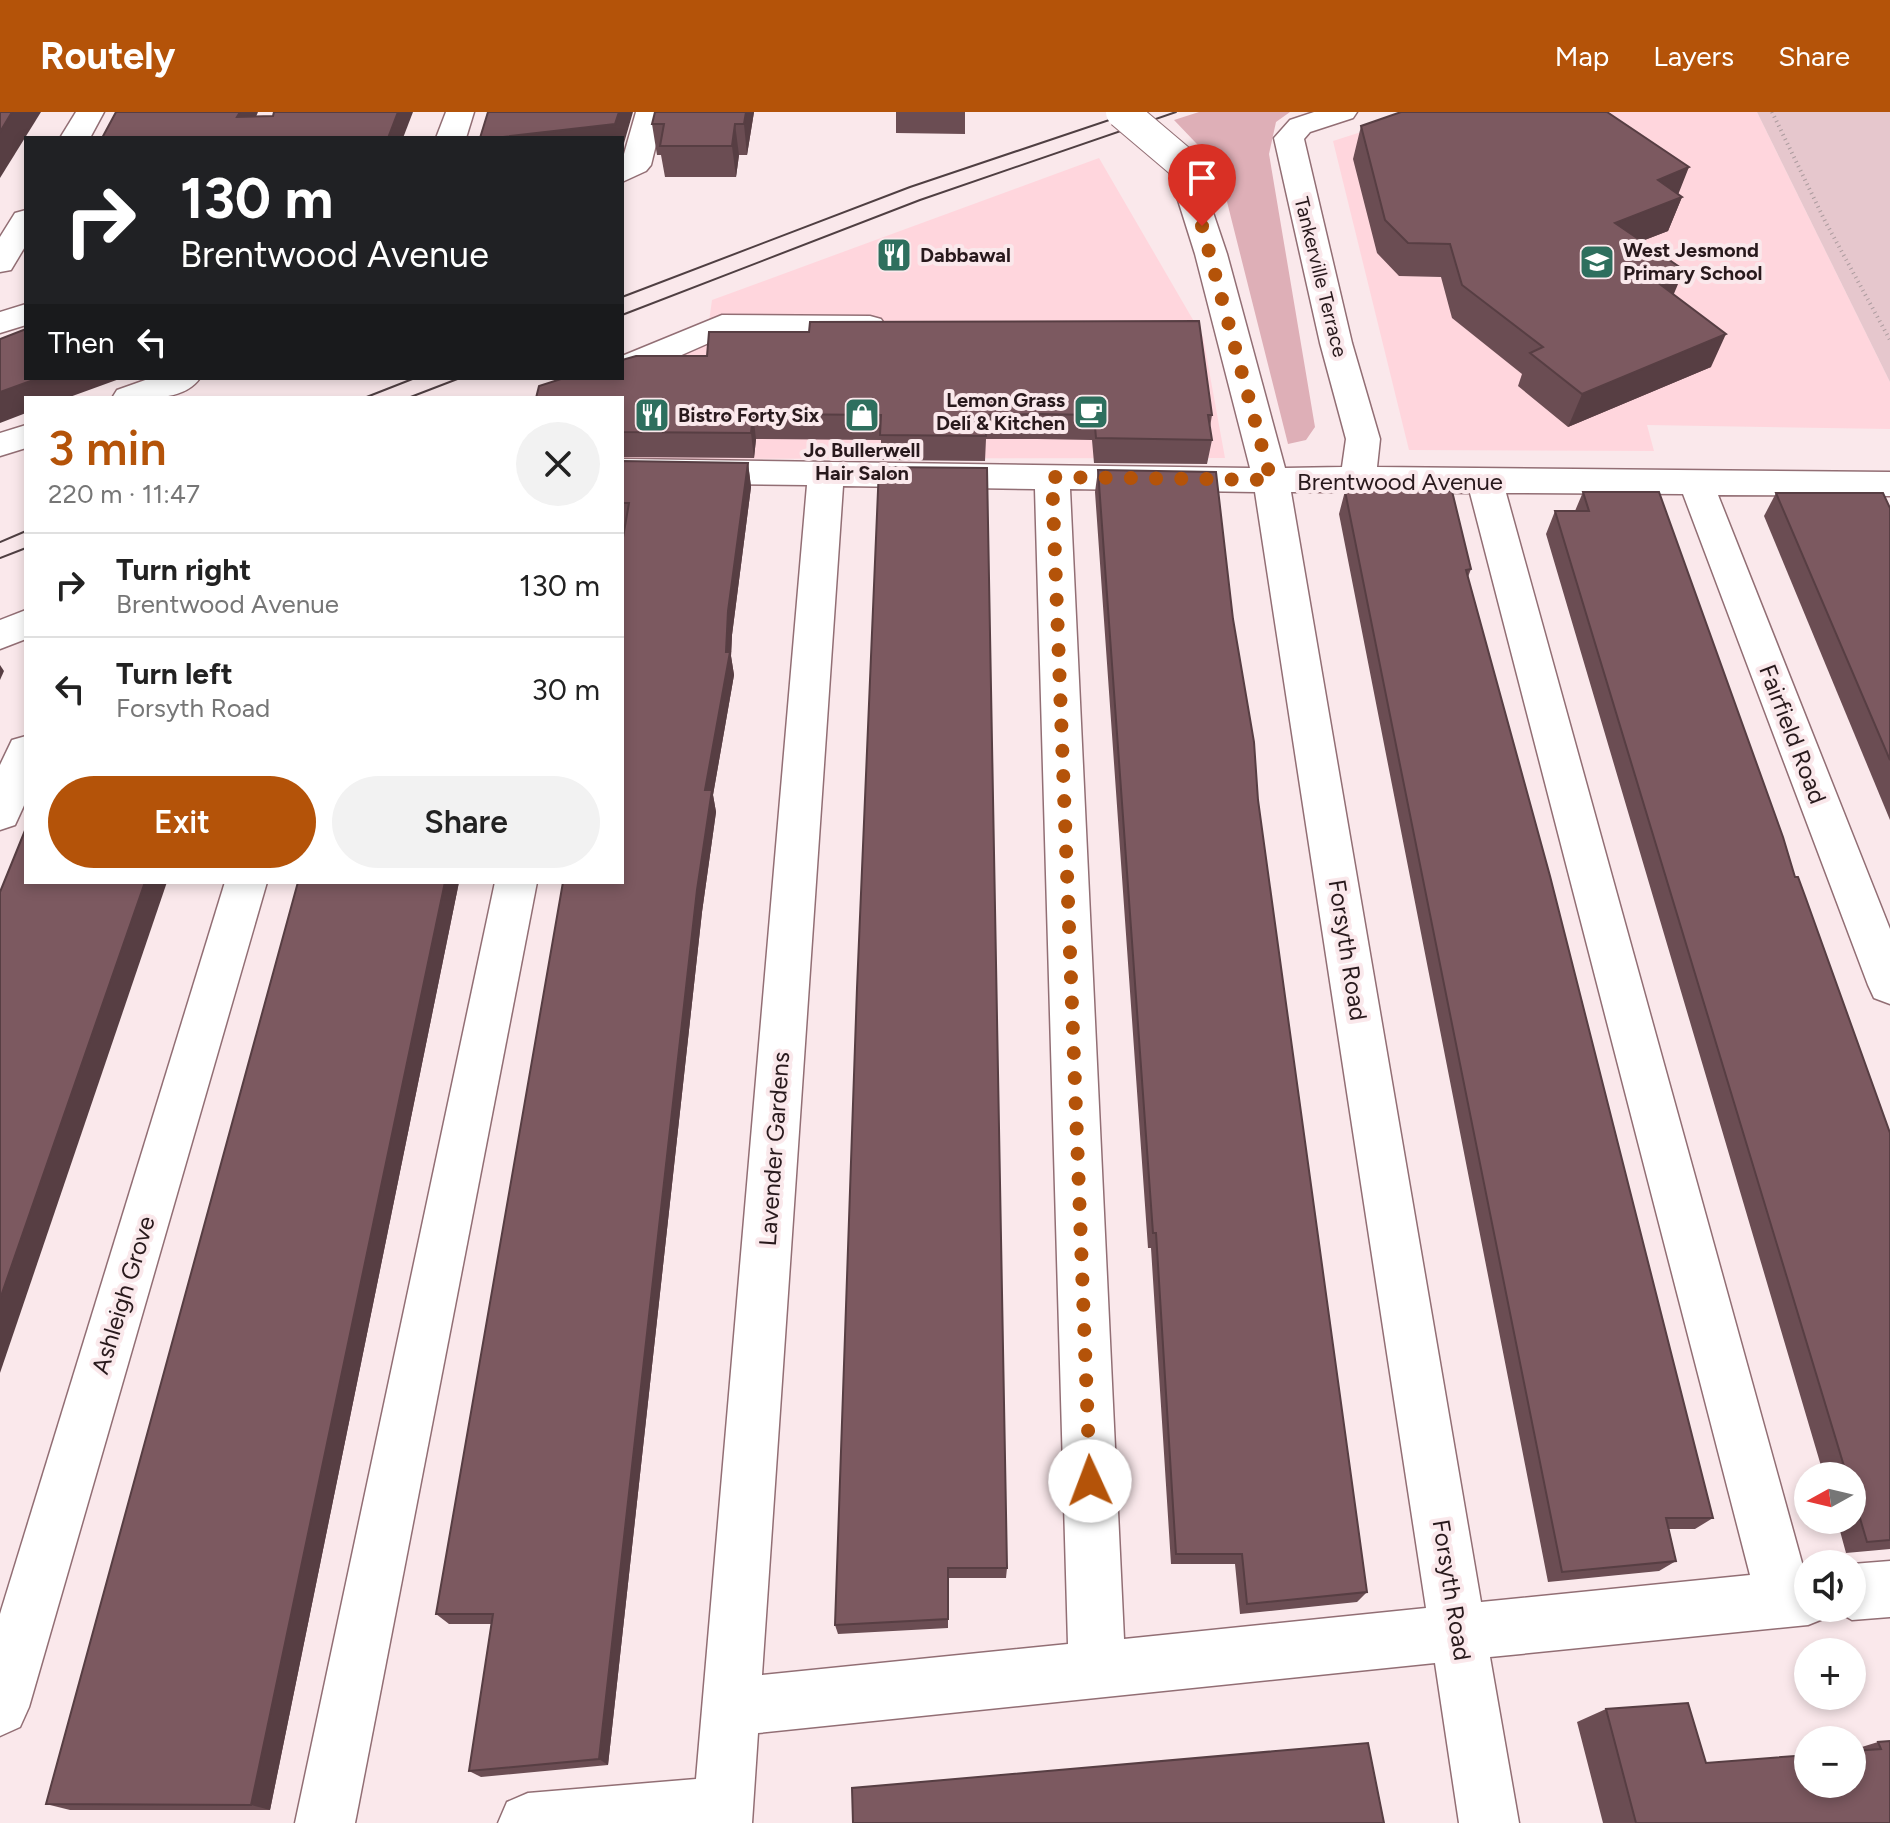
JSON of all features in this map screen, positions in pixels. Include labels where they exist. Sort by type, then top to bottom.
[{"type":"street","points":[[76,136],[90,112]]},
{"type":"street","points":[[452,136],[460,112]]},
{"type":"street","points":[[624,172],[636,165],[650,112]]},
{"type":"street","name":"Forsyth Road","points":[[1122,112],[1181,162],[1211,254],[1271,480],[1489,1823]]},
{"type":"street","name":"Tankerville Terrace","points":[[1343,112],[1300,126],[1289,138],[1336,343],[1363,439],[1362,461],[1356,476]]},
{"type":"street","points":[[0,263],[24,222]]},
{"type":"street","points":[[0,323],[24,315]]},
{"type":"street","points":[[624,368],[722,325],[900,326]]},
{"type":"street","points":[[134,396],[178,380]]},
{"type":"street","points":[[0,445],[24,437]]},
{"type":"street","name":"Brentwood Avenue","points":[[624,471],[1271,480],[1335,480],[1356,476],[1387,480],[1890,484]]},
{"type":"street","name":"Lavender Gardens","points":[[723,1815],[826,474]]},
{"type":"street","points":[[1052,477],[1097,1670]]},
{"type":"street","points":[[1485,481],[1794,1591]]},
{"type":"street","name":"Fairfield Road","points":[[1696,483],[1890,985]]},
{"type":"street","points":[[0,635],[24,625]]},
{"type":"street","points":[[0,814],[24,756]]},
{"type":"street","name":"Ashleigh Grove","points":[[0,1707],[245,884]]},
{"type":"street","points":[[325,1823],[516,884]]},
{"type":"street","points":[[1866,1591],[1890,1589]]},
{"type":"street","points":[[731,1707],[1794,1598]]},
{"type":"street","points":[[528,1823],[723,1815]]},
{"type":"path","points":[[1772,112],[1825,221],[1890,340]]},
{"type":"shaded area","points":[[1199,112],[1290,112],[1276,122],[1269,154],[1315,427],[1306,440],[1288,444],[1218,166],[1174,120]]},
{"type":"shaded area","name":"West Jesmond Primary School","points":[[1424,112],[1757,112],[1890,382],[1890,429],[1647,425],[1654,451],[1409,450],[1333,141]]},
{"type":"shaded area","points":[[1757,112],[1890,112],[1890,382]]},
{"type":"shaded area","points":[[1099,158],[1203,337],[1225,458],[624,459],[624,396],[580,396],[706,344],[712,300]]},
{"type":"building","points":[[0,112],[12,112],[0,132]]},
{"type":"building","points":[[116,112],[240,112],[237,117],[273,116],[274,112],[398,112],[389,136],[103,136]]},
{"type":"building","points":[[488,112],[619,112],[615,124],[511,136],[481,136]]},
{"type":"building","points":[[655,112],[746,112],[744,124],[735,124],[732,146],[660,146],[664,124],[652,124]]},
{"type":"building","points":[[1401,112],[1607,112],[1689,167],[1658,180],[1682,197],[1615,223],[1684,270],[1657,282],[1726,334],[1582,394],[1530,353],[1543,347],[1462,285],[1450,244],[1408,243],[1385,220],[1361,126]]},
{"type":"building","points":[[1199,321],[1212,415],[1208,415],[1212,440],[1096,438],[1094,415],[1038,414],[985,415],[986,436],[880,435],[881,415],[753,414],[751,433],[624,432],[624,396],[536,396],[539,386],[558,380],[624,380],[624,359],[636,356],[707,356],[709,332],[809,332],[810,322]]},
{"type":"building","points":[[24,330],[24,380],[33,380],[0,392],[0,339]]},
{"type":"building","points":[[624,461],[748,463],[728,611],[726,652],[730,652],[705,790],[712,790],[697,890],[599,1759],[469,1771],[493,1614],[436,1614],[563,884],[624,884],[624,532],[629,503],[624,503]]},
{"type":"building","points":[[879,467],[987,468],[1007,1568],[948,1568],[948,1619],[835,1625],[857,988]]},
{"type":"building","points":[[1098,470],[1216,472],[1233,619],[1254,742],[1258,800],[1367,1592],[1247,1604],[1242,1554],[1176,1554],[1156,1233],[1153,1233]]},
{"type":"building","points":[[1345,491],[1452,491],[1471,569],[1466,570],[1550,876],[1713,1518],[1666,1518],[1676,1561],[1562,1572]]},
{"type":"building","points":[[1583,492],[1659,492],[1795,877],[1798,877],[1890,1133],[1890,1540],[1867,1542],[1866,1462],[1843,1462],[1555,511],[1589,511]]},
{"type":"building","points":[[1776,493],[1883,493],[1890,508],[1890,760]]},
{"type":"building","points":[[24,833],[24,884],[144,884],[0,1299],[0,892]]},
{"type":"building","points":[[297,884],[445,884],[251,1805],[46,1804]]},
{"type":"building","points":[[1688,1703],[1706,1763],[1794,1756],[1794,1798],[1866,1798],[1866,1750],[1881,1749],[1878,1742],[1890,1741],[1890,1823],[1636,1823],[1606,1709]]},
{"type":"building","points":[[1368,1743],[1384,1823],[853,1823],[852,1788]]},
{"type":"tram line","points":[[624,296],[910,187],[1133,112]]},
{"type":"tram line","points":[[624,314],[920,200],[1176,112]]},
{"type":"tram line","points":[[369,396],[410,380]]},
{"type":"tram line","points":[[413,396],[455,380]]},
{"type":"tram line","points":[[0,542],[24,532]]},
{"type":"tram line","points":[[0,558],[24,549]]},
{"type":"place","name":"Dabbawal","points":[[894,255]]},
{"type":"place","name":"West Jesmond Primary School","points":[[1597,262]]},
{"type":"place","name":"Lemon Grass Deli & Kitchen","points":[[1091,412]]},
{"type":"place","name":"Bistro Forty Six","points":[[652,415]]},
{"type":"place","name":"Jo Bullerwell Hair Salon","points":[[862,415]]},
{"type":"route","points":[[1090,1481],[1052,477],[1271,480],[1202,226]]}]
